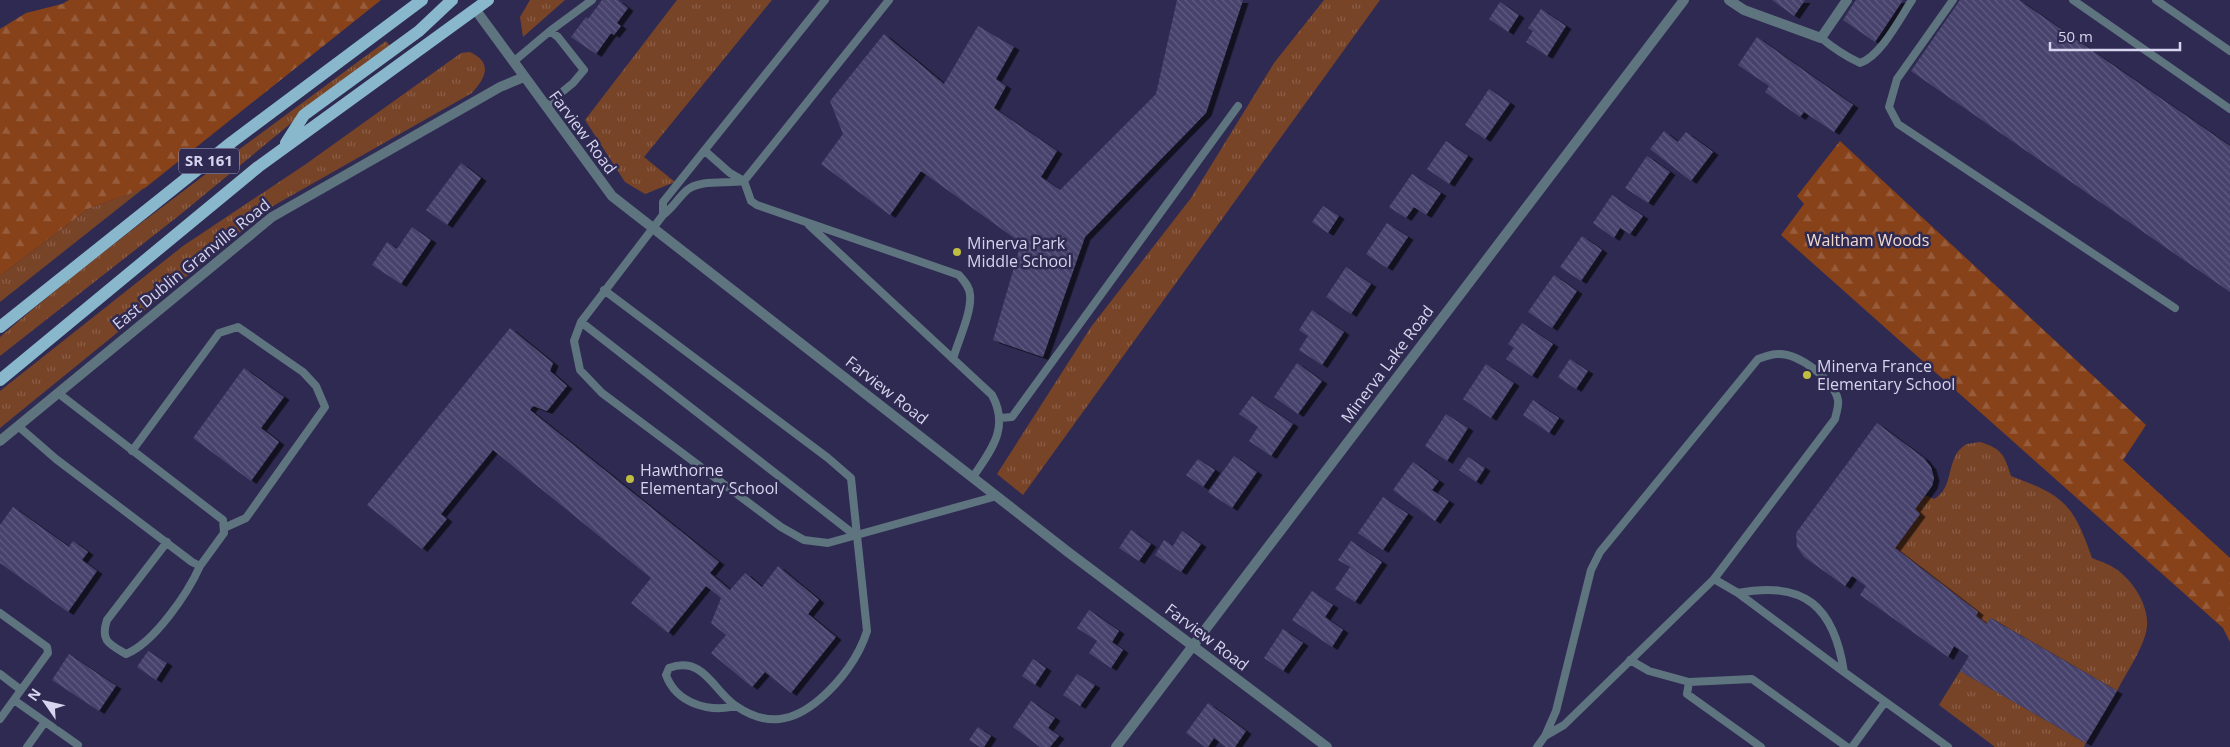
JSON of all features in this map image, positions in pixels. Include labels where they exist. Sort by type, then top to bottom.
[{"type":"main road","name":"SR 161","points":[[0,328],[232,142],[422,0]]},
{"type":"main road","points":[[281,150],[304,115],[419,30],[452,0]]},
{"type":"main road","name":"East Dublin Granville Road","points":[[0,380],[258,167],[473,5],[488,0]]},
{"type":"street","name":"Minerva Lake Road","points":[[1116,747],[1192,644],[1684,0]]},
{"type":"street","points":[[1729,0],[1744,10],[1820,37],[1847,0]]},
{"type":"street","name":"Farview Road","points":[[473,5],[612,196],[653,230],[812,350],[1068,552],[1327,747]]},
{"type":"street","name":"East Dublin Granville Road","points":[[0,441],[272,217],[500,88],[524,77]]},
{"type":"lane","points":[[513,62],[550,31],[592,0]]},
{"type":"lane","points":[[663,215],[663,202],[825,0]]},
{"type":"lane","points":[[889,0],[744,181],[694,186],[687,190],[672,210],[663,215],[581,322],[574,342],[580,370],[602,393],[781,527],[804,540],[828,543],[997,496]]},
{"type":"lane","points":[[1820,37],[1838,51],[1860,63],[1867,60],[1881,46],[1912,0]]},
{"type":"lane","points":[[1953,0],[1897,79],[1889,108],[1898,124],[2175,308]]},
{"type":"lane","points":[[2073,0],[2230,109]]},
{"type":"lane","points":[[2156,0],[2230,51]]},
{"type":"lane","points":[[545,106],[573,83],[584,70],[558,37],[550,31]]},
{"type":"lane","points":[[1000,418],[1012,417],[1238,106]]},
{"type":"lane","points":[[705,151],[730,173],[744,181],[751,201],[756,206],[959,275],[966,283],[970,293],[970,304],[953,359]]},
{"type":"lane","points":[[805,222],[992,395],[1000,418],[995,442],[973,477]]},
{"type":"lane","points":[[604,290],[820,452],[851,478],[867,631],[861,651],[827,694],[808,709],[787,720],[763,718],[736,706],[714,682],[690,666],[680,664],[669,668],[666,675],[670,686],[690,702],[721,710],[736,706]]},
{"type":"lane","points":[[581,322],[856,536]]},
{"type":"lane","points":[[132,452],[219,334],[228,329],[238,327],[303,372],[316,386],[325,406],[246,518],[224,528]]},
{"type":"lane","points":[[1537,747],[1545,736],[1556,711],[1591,570],[1600,552],[1758,359],[1777,354],[1792,356],[1810,366],[1832,386],[1839,402],[1835,419],[1714,579],[1564,725],[1545,736]]},
{"type":"lane","points":[[58,393],[132,452],[223,520],[224,533],[200,566],[191,585],[146,644],[126,654],[106,640],[104,630],[107,620],[167,542]]},
{"type":"lane","points":[[18,426],[56,459],[192,562],[200,566]]},
{"type":"lane","points":[[1714,579],[1738,593],[1948,747]]},
{"type":"lane","points":[[1738,593],[1762,588],[1780,590],[1794,592],[1809,602],[1823,614],[1832,627],[1838,641],[1844,672]]},
{"type":"lane","points":[[0,613],[47,647],[48,653],[0,719]]},
{"type":"lane","points":[[1630,660],[1649,671],[1689,682],[1752,679],[1847,747]]},
{"type":"lane","points":[[0,674],[21,690]]},
{"type":"lane","points":[[1689,682],[1687,694],[1761,747]]},
{"type":"lane","points":[[14,700],[78,745]]},
{"type":"lane","points":[[1852,747],[1885,702]]},
{"type":"lane","points":[[26,747],[46,722]]},
{"type":"green space","points":[[69,0],[381,0],[145,188],[88,209],[0,276],[0,29],[26,13],[62,4]]},
{"type":"green space","points":[[530,0],[565,0],[523,37],[520,17]]},
{"type":"green space","points":[[677,0],[772,0],[644,157],[675,182],[645,194],[625,182],[585,120]]},
{"type":"green space","points":[[1324,0],[1380,0],[1023,495],[997,474],[1091,327],[1191,198],[1274,63]]},
{"type":"green space","points":[[386,41],[391,47],[323,97],[181,214],[0,356],[0,337],[47,298],[142,222]]},
{"type":"green space","points":[[470,52],[482,61],[485,71],[484,76],[472,93],[273,206],[0,428],[0,391],[183,246],[306,164],[461,53]]},
{"type":"green space","name":"Waltham Woods","points":[[1840,141],[2146,425],[2123,460],[2230,558],[2230,642],[2223,628],[1781,235],[1804,204],[1797,196]]},
{"type":"green space","points":[[144,188],[0,302],[0,276],[88,209]]},
{"type":"green space","points":[[1980,442],[1993,447],[2001,453],[2011,476],[2044,490],[2065,504],[2079,525],[2092,558],[2117,570],[2132,585],[2142,601],[2147,618],[2145,636],[2117,691],[1991,618],[1987,624],[1976,616],[1978,612],[1895,548],[1920,514],[1915,509],[1925,495],[1934,499],[1945,488],[1955,457],[1959,451],[1967,444]]},
{"type":"green space","points":[[1960,671],[2086,743],[2084,747],[1995,747],[1939,705]]},
{"type":"building","points":[[602,0],[618,0],[628,8],[617,23],[621,26],[614,35],[611,33],[596,54],[571,37]]},
{"type":"building","points":[[1177,0],[1243,0],[1206,113],[1085,237],[1043,357],[993,340],[1021,243],[921,171],[890,215],[821,164],[843,134],[830,101],[884,34],[944,84],[978,26],[1014,47],[996,79],[1006,86],[994,108],[1057,151],[1041,177],[1060,190],[1156,94]]},
{"type":"building","points":[[1772,0],[1805,0],[1794,16]]},
{"type":"building","points":[[1856,0],[1903,0],[1875,42],[1843,20]]},
{"type":"building","points":[[1960,0],[2019,0],[2230,146],[2230,292],[1911,71]]},
{"type":"building","points":[[1500,2],[1519,15],[1508,32],[1489,19]]},
{"type":"building","points":[[1541,9],[1566,26],[1547,56],[1526,42],[1533,31],[1528,28]]},
{"type":"building","points":[[1757,37],[1853,105],[1834,132],[1804,112],[1800,117],[1765,92],[1769,86],[1738,65]]},
{"type":"building","points":[[1489,89],[1510,103],[1485,139],[1465,125]]},
{"type":"building","points":[[1664,131],[1678,142],[1686,132],[1713,152],[1691,181],[1650,149]]},
{"type":"building","points":[[1446,141],[1468,156],[1449,184],[1427,169]]},
{"type":"building","points":[[1647,156],[1670,172],[1648,203],[1625,188]]},
{"type":"building","points":[[461,163],[481,178],[447,225],[426,210]]},
{"type":"building","points":[[1412,174],[1441,193],[1426,215],[1414,207],[1406,218],[1389,207]]},
{"type":"building","points":[[1612,195],[1643,216],[1630,234],[1620,228],[1614,238],[1593,223]]},
{"type":"building","points":[[1323,206],[1339,216],[1328,233],[1312,222]]},
{"type":"building","points":[[1387,223],[1408,237],[1387,268],[1366,254]]},
{"type":"building","points":[[412,227],[431,240],[401,284],[372,265],[387,242],[397,249]]},
{"type":"building","points":[[1582,236],[1602,250],[1581,281],[1560,267]]},
{"type":"building","points":[[1346,267],[1371,284],[1351,314],[1326,297]]},
{"type":"building","points":[[1554,275],[1577,291],[1552,328],[1528,312]]},
{"type":"building","points":[[1312,310],[1344,332],[1322,365],[1299,350],[1308,336],[1299,330]]},
{"type":"building","points":[[1522,323],[1553,344],[1532,376],[1506,359],[1514,348],[1508,344]]},
{"type":"building","points":[[510,328],[553,363],[550,371],[567,386],[547,411],[533,406],[530,410],[719,562],[710,573],[730,590],[745,573],[762,587],[778,566],[819,600],[808,614],[836,637],[791,693],[765,672],[752,687],[711,653],[726,635],[711,623],[721,598],[706,586],[668,633],[631,603],[651,578],[493,450],[441,514],[447,519],[422,549],[367,505]]},
{"type":"building","points":[[1570,359],[1588,371],[1576,389],[1558,377]]},
{"type":"building","points":[[1297,363],[1322,381],[1298,414],[1274,397]]},
{"type":"building","points":[[1486,364],[1514,383],[1491,418],[1463,399]]},
{"type":"building","points":[[244,368],[284,397],[261,428],[279,442],[251,481],[193,438]]},
{"type":"building","points":[[1252,396],[1293,424],[1271,456],[1249,441],[1258,427],[1239,414]]},
{"type":"building","points":[[1533,400],[1559,418],[1549,433],[1523,415]]},
{"type":"building","points":[[1446,414],[1468,428],[1447,461],[1425,446]]},
{"type":"building","points":[[1877,423],[1924,458],[1931,467],[1934,478],[1932,486],[1915,509],[1920,514],[1895,548],[1978,612],[1976,616],[1987,624],[1990,618],[2117,691],[2086,743],[1960,671],[1969,656],[1954,646],[1948,657],[1860,595],[1866,586],[1852,576],[1845,586],[1804,557],[1797,547],[1796,533]]},
{"type":"building","points":[[1234,456],[1257,472],[1232,508],[1208,492]]},
{"type":"building","points":[[1468,457],[1485,468],[1476,482],[1459,470]]},
{"type":"building","points":[[1198,459],[1215,470],[1203,487],[1186,475]]},
{"type":"building","points":[[1413,462],[1439,481],[1432,490],[1449,501],[1435,521],[1393,490]]},
{"type":"building","points":[[1383,497],[1408,514],[1383,550],[1358,533]]},
{"type":"building","points":[[13,507],[69,547],[73,541],[88,552],[82,560],[97,571],[68,612],[0,563],[0,525]]},
{"type":"building","points":[[1131,530],[1151,544],[1139,561],[1119,548]]},
{"type":"building","points":[[1182,531],[1201,544],[1181,572],[1155,555],[1164,540],[1173,546]]},
{"type":"building","points":[[1351,541],[1382,562],[1355,602],[1335,589],[1350,567],[1338,560]]},
{"type":"building","points":[[1312,591],[1333,605],[1325,617],[1343,630],[1332,647],[1292,620]]},
{"type":"building","points":[[1089,610],[1119,631],[1112,642],[1123,650],[1111,668],[1089,653],[1097,641],[1077,628]]},
{"type":"building","points":[[1283,629],[1303,643],[1283,671],[1264,658]]},
{"type":"building","points":[[148,651],[167,663],[156,680],[137,667]]},
{"type":"building","points":[[69,654],[116,686],[99,711],[52,680]]},
{"type":"building","points":[[1033,659],[1046,668],[1035,685],[1022,676]]},
{"type":"building","points":[[1077,674],[1095,685],[1080,706],[1063,695]]},
{"type":"building","points":[[1031,701],[1055,718],[1048,728],[1059,736],[1050,747],[1040,747],[1013,727]]},
{"type":"building","points":[[1208,703],[1246,731],[1235,747],[1226,747],[1214,738],[1208,747],[1205,747],[1186,733]]},
{"type":"building","points":[[978,727],[991,736],[984,747],[980,747],[969,740]]},
{"type":"place","name":"Minerva Park Middle School","points":[[957,252]]},
{"type":"place","name":"Minerva France Elementary School","points":[[1807,375]]},
{"type":"place","name":"Hawthorne Elementary School","points":[[630,479]]}]
